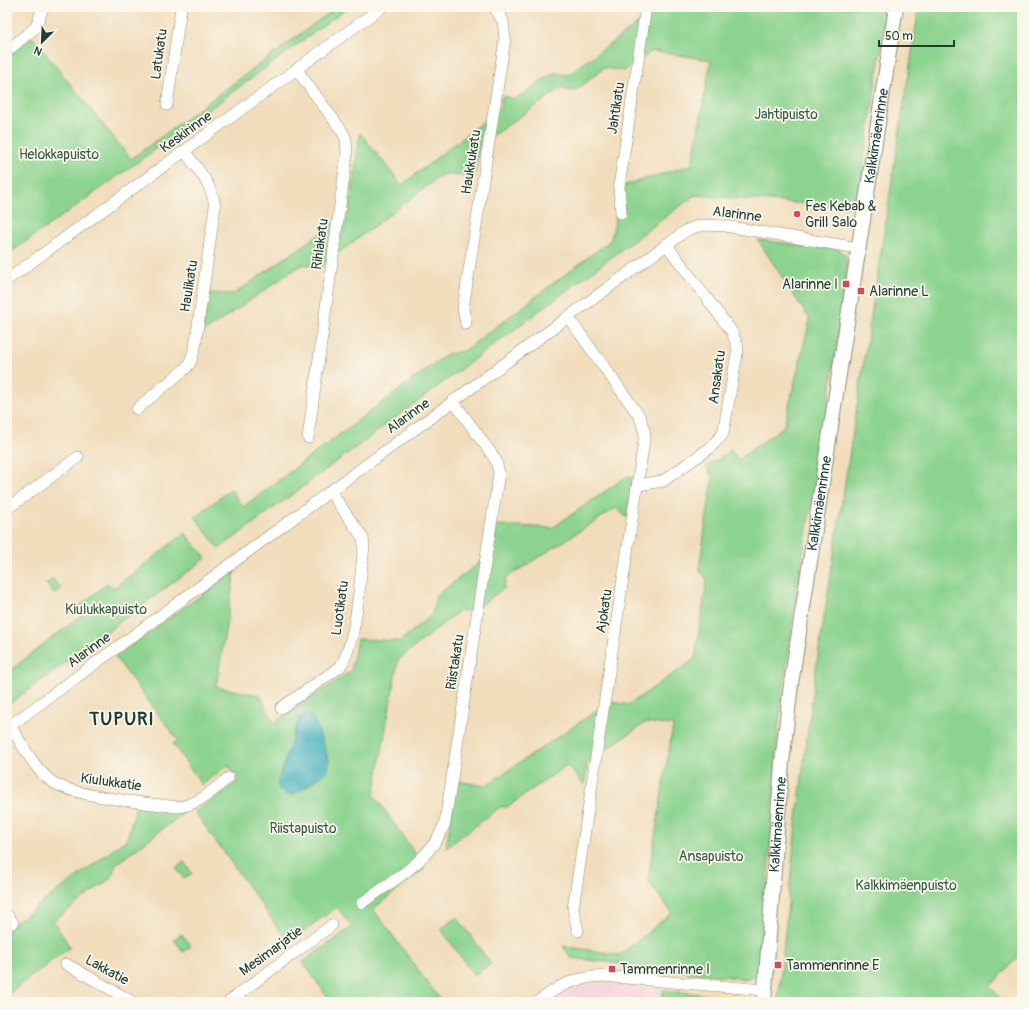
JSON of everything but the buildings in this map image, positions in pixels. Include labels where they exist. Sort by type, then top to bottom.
[{"type":"street","points":[[7,51],[36,27],[43,7]]},
{"type":"street","name":"Latukatu","points":[[167,105],[181,7]]},
{"type":"street","name":"Keskirinne","points":[[7,280],[185,152],[382,7]]},
{"type":"street","name":"Haukkukatu","points":[[466,324],[463,309],[504,39],[503,21],[494,7]]},
{"type":"street","name":"Jahtikatu","points":[[621,213],[619,187],[646,7]]},
{"type":"street","name":"Kalkkimäenrinne","points":[[764,996],[785,729],[791,684],[896,7]]},
{"type":"street","name":"Rihlakatu","points":[[297,70],[342,130],[346,139],[348,154],[308,438]]},
{"type":"street","name":"Haulikatu","points":[[137,409],[186,368],[190,363],[195,347],[215,206],[211,190],[206,181],[185,152]]},
{"type":"street","name":"Alarinne","points":[[9,727],[666,244],[694,227],[710,224],[858,248]]},
{"type":"street","name":"Ansakatu","points":[[638,485],[663,481],[718,441],[724,428],[738,348],[732,332],[666,244]]},
{"type":"street","name":"Ajokatu","points":[[568,317],[644,424],[646,434],[573,909],[578,931]]},
{"type":"street","name":"Riistakatu","points":[[362,904],[429,852],[436,843],[445,823],[499,473],[496,461],[491,453],[453,401]]},
{"type":"street","points":[[7,510],[78,457]]},
{"type":"street","name":"Luotikatu","points":[[281,708],[340,667],[345,659],[351,641],[364,546],[363,538],[330,491]]},
{"type":"street","name":"Kiulukkatie","points":[[9,727],[48,780],[56,786],[74,792],[177,807],[187,806],[203,798],[228,778]]},
{"type":"street","name":"Mesimarjatie","points":[[228,1002],[332,925]]},
{"type":"street","name":"Lakkatie","points":[[66,964],[133,1002]]},
{"type":"street","points":[[537,1002],[564,984],[575,979],[602,976],[764,996]]},
{"type":"shaded area","points":[[601,983],[663,990],[662,1002],[547,1002],[565,989],[581,985]]},
{"type":"green space","name":"Helokkapuisto","points":[[337,7],[348,7],[135,164],[7,255],[7,57],[32,37],[131,159]]},
{"type":"green space","name":"Jahtipuisto","points":[[677,7],[887,7],[857,208],[695,195],[219,549],[195,517],[231,489],[243,507],[447,354],[464,351],[611,240],[622,186],[692,165],[711,60],[652,51],[624,71],[604,68],[575,91],[560,89],[479,145],[474,177],[443,174],[320,267],[303,264],[202,333],[209,293],[234,294],[349,213],[360,133],[402,185],[500,108],[502,96],[515,99],[554,73],[568,75],[659,8],[673,10]]},
{"type":"green space","name":"Kalkkimäenpuisto","points":[[919,7],[1022,7],[1022,953],[990,987],[1005,1002],[983,1002],[979,999],[976,1002],[778,1002],[795,834],[814,682]]},
{"type":"green space","name":"Ansapuisto","points":[[758,240],[840,250],[845,255],[847,268],[827,414],[797,587],[778,729],[762,963],[755,975],[747,979],[571,958],[563,946],[620,955],[672,913],[648,880],[673,725],[645,723],[588,761],[584,785],[567,765],[507,807],[500,807],[446,848],[457,781],[485,786],[611,701],[628,705],[695,659],[707,580],[699,569],[713,477],[706,467],[731,450],[738,460],[784,426],[810,320]]},
{"type":"green space","name":"Riistapuisto","points":[[626,477],[633,478],[627,518],[616,508],[506,578],[504,588],[473,611],[459,611],[398,660],[374,795],[425,868],[373,909],[442,1002],[331,1002],[303,962],[352,927],[337,907],[288,942],[195,812],[239,781],[228,765],[202,785],[173,744],[178,740],[115,657],[235,571],[216,687],[260,695],[274,723],[351,671],[357,639],[400,641],[432,615],[436,596],[492,553],[497,525],[552,528]]},
{"type":"green space","name":"Kiulukkapuisto","points":[[185,533],[206,558],[7,706],[7,673],[83,614],[78,607],[108,583],[114,588]]},
{"type":"green space","points":[[53,579],[61,589],[54,594],[46,584]]},
{"type":"green space","points":[[136,807],[185,812],[116,864],[111,878],[53,921],[70,947],[7,995],[7,929],[127,839]]},
{"type":"green space","points":[[184,862],[192,873],[184,879],[176,868]]},
{"type":"green space","points":[[457,917],[491,964],[474,975],[441,929]]},
{"type":"green space","points":[[182,934],[191,946],[183,952],[174,939]]},
{"type":"green space","points":[[663,990],[715,996],[732,1002],[662,1002]]},
{"type":"water","points":[[307,714],[314,718],[329,761],[328,770],[322,776],[293,795],[284,794],[279,789],[278,782],[299,718]]},
{"type":"place","name":"Fes Kebab & Grill Salo","points":[[797,214]]},
{"type":"place","name":"Alarinne I","points":[[846,284]]},
{"type":"place","name":"Alarinne L","points":[[861,291]]},
{"type":"place","name":"Tammenrinne E","points":[[778,965]]},
{"type":"place","name":"Tammenrinne I","points":[[612,969]]},
{"type":"district","name":"TUPURI","points":[[122,719]]}]
